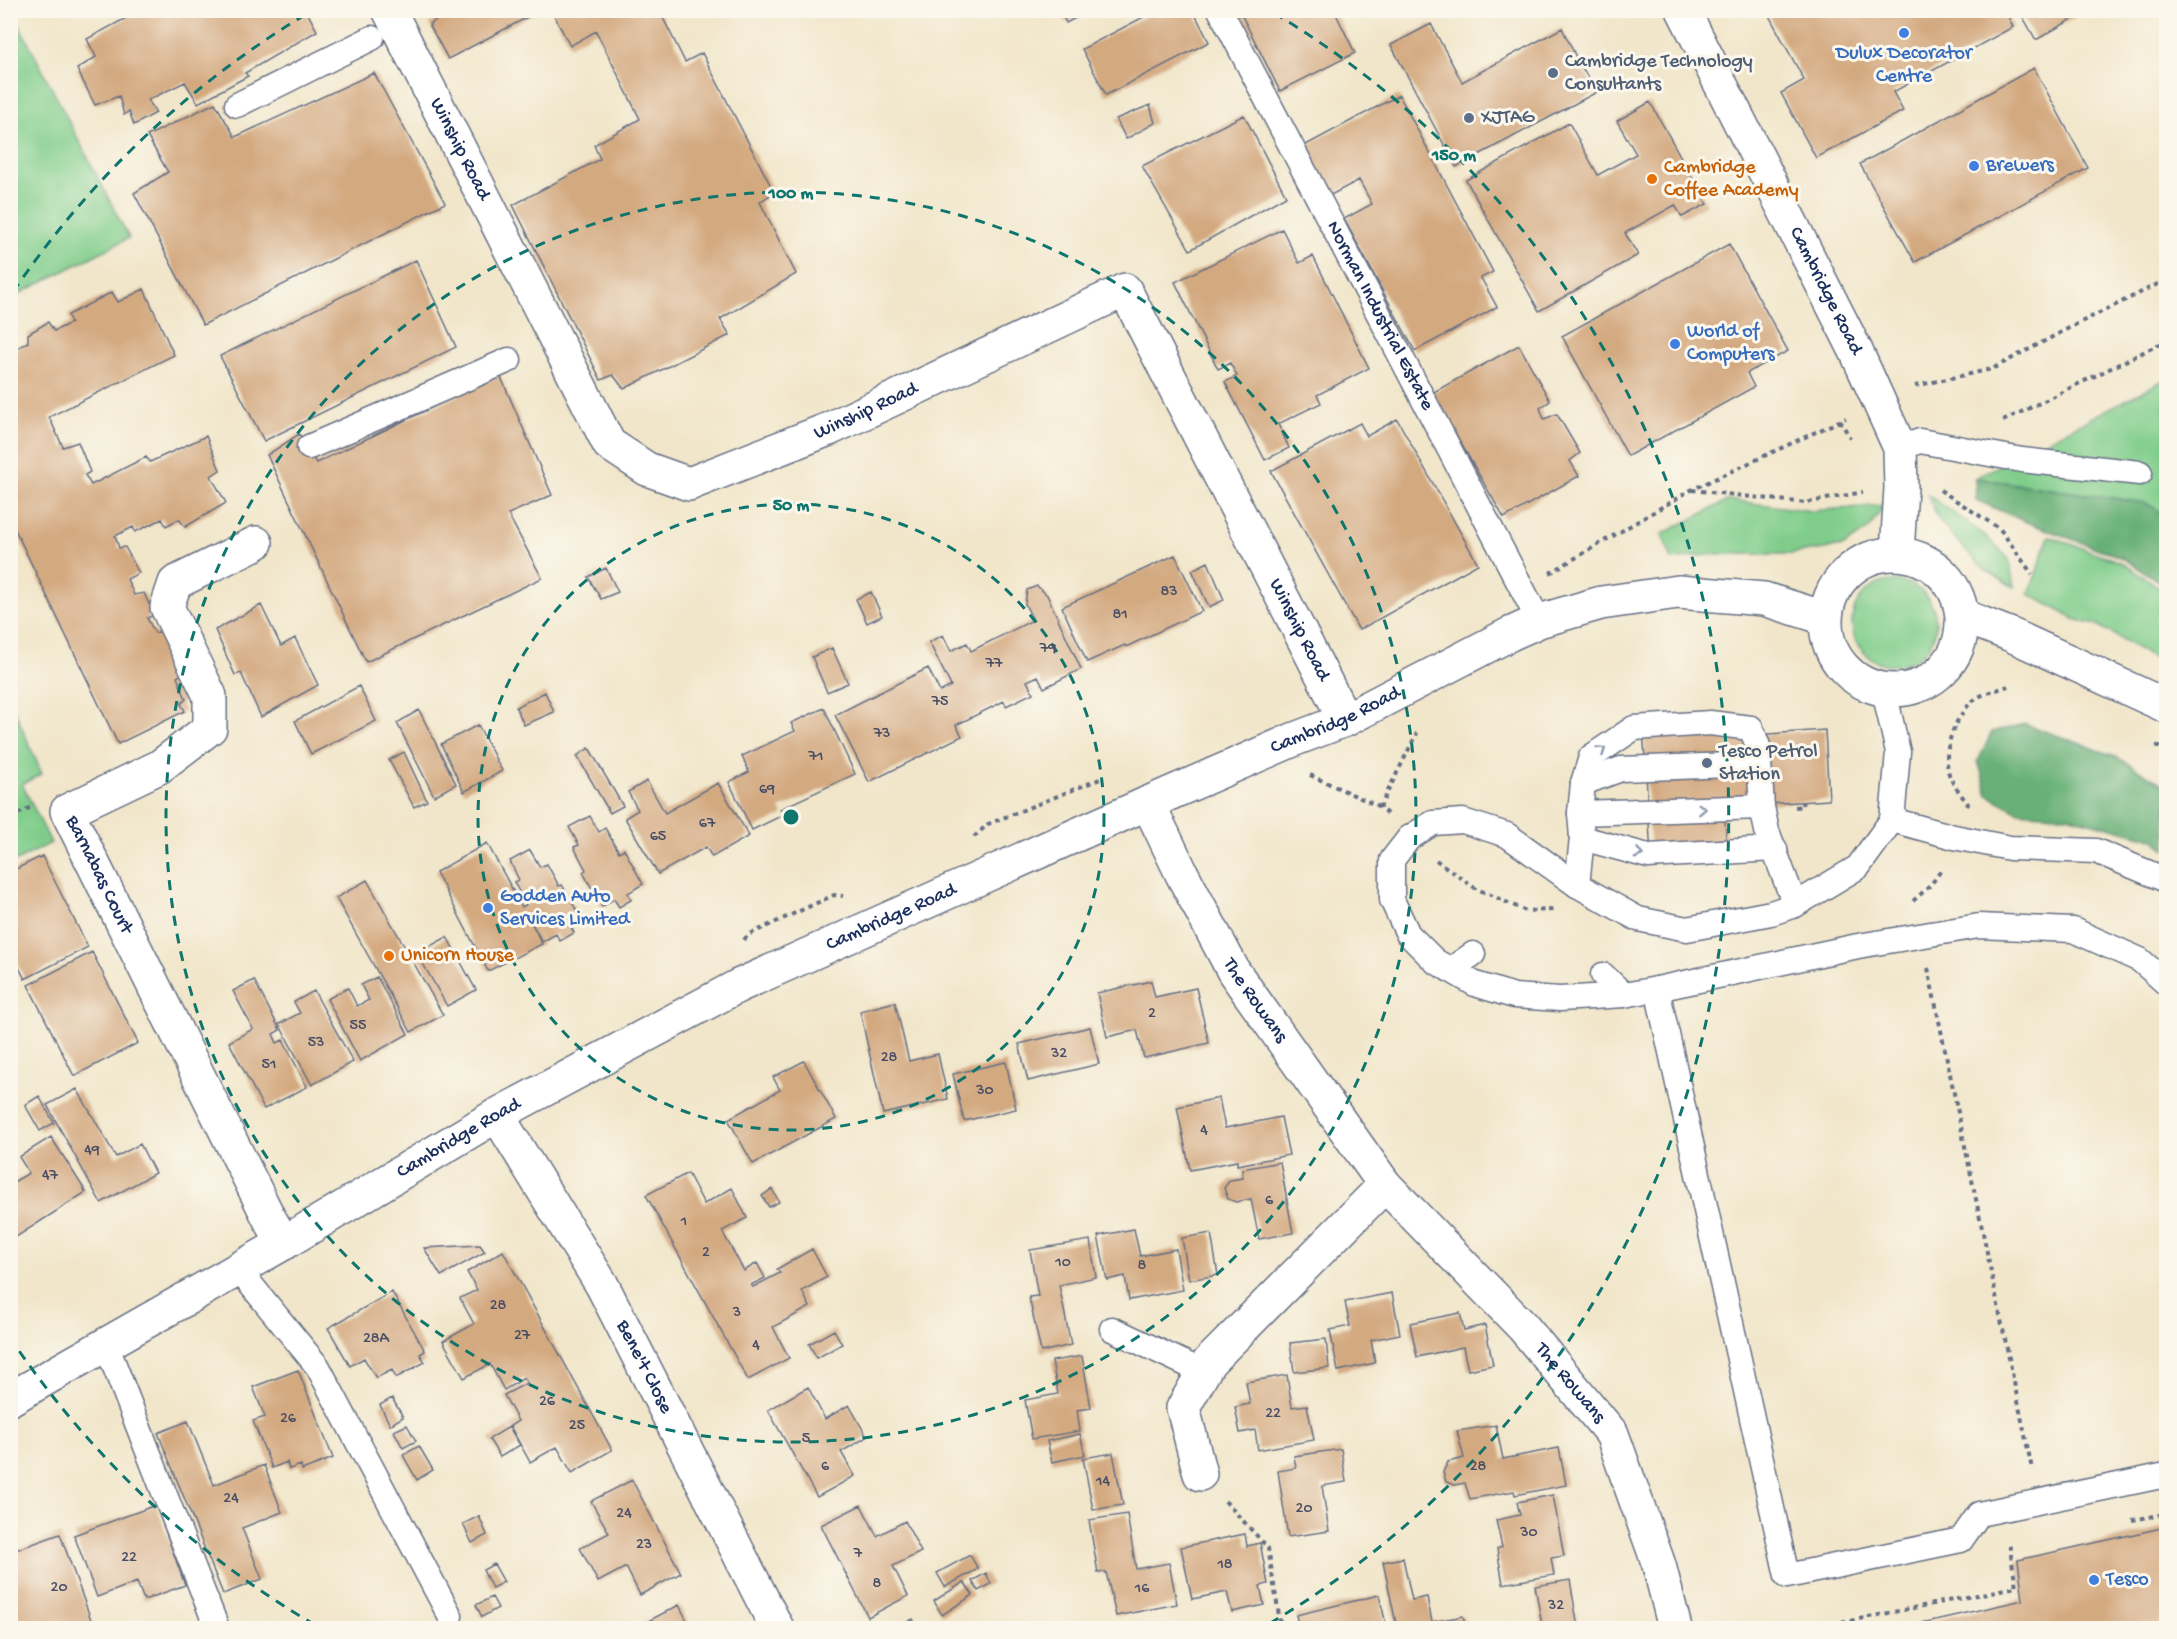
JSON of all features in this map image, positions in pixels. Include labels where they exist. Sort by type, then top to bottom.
[{"type":"street","name":"Winship Road","points":[[389,10],[609,444],[647,469],[689,484],[829,429],[1125,290],[1345,720]]},
{"type":"street","name":"Cambridge Road","points":[[1683,10],[1856,351],[1900,448],[1901,488],[1897,553]]},
{"type":"street","name":"Barnabas Court","points":[[256,543],[175,583],[167,607],[210,696],[210,728],[159,767],[67,811],[269,1218],[284,1243]]},
{"type":"street","points":[[1897,553],[1921,559],[1942,572],[1956,592],[1963,616],[1959,646],[1942,672],[1915,688],[1884,691],[1859,682],[1840,665],[1828,643],[1825,618],[1832,592],[1848,571],[1871,557],[1897,553]]},
{"type":"street","name":"Cambridge Road","points":[[10,1399],[284,1243],[497,1115],[738,986],[1295,738],[1345,720],[1539,621],[1601,603],[1678,592],[1764,599],[1825,618]]},
{"type":"street","points":[[1963,616],[2009,634],[2166,706]]},
{"type":"street","name":"The Rowans","points":[[1148,803],[1182,874],[1234,972],[1385,1185],[1523,1327],[1612,1434],[1659,1565],[1675,1629]]},
{"type":"street","name":"Bene't Close","points":[[497,1115],[602,1285],[777,1629]]},
{"type":"street","points":[[1200,1474],[1183,1408],[1209,1362],[1385,1185]]},
{"type":"lane","name":"Norman Industrial Estate","points":[[1220,10],[1539,621]]},
{"type":"lane","points":[[237,105],[372,38]]},
{"type":"lane","points":[[309,447],[509,360]]},
{"type":"lane","points":[[1900,448],[1920,441],[2022,460],[2140,473]]},
{"type":"lane","points":[[1884,691],[1898,752],[1892,820],[1858,867],[1795,905],[1771,913],[1687,928],[1638,919],[1577,885],[1507,835],[1463,821],[1432,823],[1409,838],[1392,860],[1392,900],[1408,934],[1434,961],[1489,990],[1514,996],[1560,999],[1624,995],[1858,946],[1979,926],[2073,930],[2140,960],[2166,983]]},
{"type":"lane","points":[[1577,885],[1582,838],[1580,813],[1583,783],[1591,757],[1634,728],[1710,723],[1751,728],[1758,746],[1762,807],[1767,831],[1795,905]]},
{"type":"lane","points":[[1583,783],[1621,769],[1758,764]]},
{"type":"lane","points":[[1580,813],[1762,807]]},
{"type":"lane","points":[[1892,820],[1954,837],[2010,848],[2096,851],[2166,880]]},
{"type":"lane","points":[[1582,838],[1648,856],[1775,849]]},
{"type":"lane","points":[[1450,970],[1473,954]]},
{"type":"lane","points":[[1604,975],[1624,995]]},
{"type":"lane","points":[[1657,989],[1786,1576],[1961,1540],[1979,1514],[2166,1475]]},
{"type":"lane","points":[[238,1269],[318,1367],[450,1616]]},
{"type":"lane","points":[[1112,1329],[1203,1372]]},
{"type":"lane","points":[[106,1344],[217,1629]]},
{"type":"path","points":[[1911,387],[1992,369],[2166,280]]},
{"type":"path","points":[[1976,453],[1990,427],[2166,341]]},
{"type":"path","points":[[1692,490],[1805,503],[1872,490],[1929,483],[2000,529],[2032,574]]},
{"type":"path","points":[[2150,741],[2166,752]]},
{"type":"path","points":[[1301,770],[1380,807]]},
{"type":"path","points":[[1926,961],[2032,1470]]},
{"type":"path","points":[[1200,1474],[1268,1548],[1281,1629]]},
{"type":"path","points":[[2122,1521],[2166,1514]]},
{"type":"path","points":[[1815,1629],[2016,1587],[2009,1542],[2018,1540]]},
{"type":"green space","points":[[10,11],[129,238],[11,298]]},
{"type":"green space","points":[[2166,379],[2166,516],[2145,503],[1975,478]]},
{"type":"green space","points":[[1975,478],[2146,503],[2166,516],[2166,586],[2123,558],[2026,522],[1976,500]]},
{"type":"green space","points":[[1928,495],[1982,533],[2009,559],[2014,587],[1986,571],[1962,546],[1938,519]]},
{"type":"green space","points":[[1729,500],[1812,511],[1884,505],[1869,529],[1844,546],[1790,554],[1714,554],[1672,560],[1662,534]]},
{"type":"green space","points":[[2049,536],[2121,562],[2166,592],[2166,665],[2099,626],[2074,619],[2029,594]]},
{"type":"green space","points":[[1886,581],[1902,581],[1918,588],[1929,599],[1936,615],[1933,639],[1924,653],[1902,665],[1886,665],[1870,658],[1859,647],[1852,631],[1852,615],[1859,599],[1870,588]]},
{"type":"green space","points":[[11,703],[42,774],[22,784],[51,843],[11,864]]},
{"type":"green space","points":[[2025,724],[2115,756],[2166,786],[2166,849],[2153,839],[2067,816],[2018,812],[1988,795],[1978,761],[1992,732]]},
{"type":"building","points":[[141,10],[306,10],[317,31],[245,73],[248,76],[198,103],[185,82],[148,100],[156,113],[134,125],[129,111],[124,115],[119,96],[95,105],[77,69],[96,57],[87,39]]},
{"type":"building","points":[[454,10],[541,10],[448,59],[429,24]]},
{"type":"building","points":[[559,10],[659,10],[685,62],[702,53],[774,192],[760,202],[796,274],[720,319],[730,335],[624,389],[613,375],[601,380],[513,205],[600,159],[594,145],[640,119],[596,31],[570,46],[553,13]]},
{"type":"building","points":[[1060,10],[1091,10],[1066,23]]},
{"type":"building","points":[[1157,10],[1193,10],[1209,42],[1106,95],[1082,49]]},
{"type":"building","points":[[1239,10],[1334,10],[1355,53],[1280,91]]},
{"type":"building","points":[[1766,10],[2005,10],[2013,27],[1893,92],[1903,111],[1816,158],[1781,93],[1804,80]]},
{"type":"building","points":[[2019,10],[2088,10],[2036,40]]},
{"type":"building","points":[[1431,24],[1462,82],[1562,28],[1597,92],[1456,167],[1391,45]]},
{"type":"building","name":"Brewers","points":[[2034,68],[2088,168],[1915,262],[1860,164]]},
{"type":"building","points":[[374,73],[445,203],[203,325],[134,193],[168,172],[147,136],[215,103],[235,137]]},
{"type":"building","points":[[1399,95],[1493,272],[1481,278],[1497,307],[1415,351],[1344,219],[1372,204],[1359,180],[1329,196],[1302,147]]},
{"type":"building","points":[[1650,102],[1707,204],[1682,217],[1675,205],[1625,233],[1638,255],[1539,311],[1466,180],[1569,123],[1598,175],[1636,154],[1617,121]]},
{"type":"building","points":[[1150,105],[1155,123],[1126,139],[1116,119]]},
{"type":"building","points":[[1244,115],[1286,196],[1190,250],[1142,166]]},
{"type":"building","points":[[1282,229],[1299,263],[1313,256],[1369,368],[1317,395],[1321,403],[1278,424],[1289,448],[1265,460],[1225,382],[1237,376],[1230,363],[1218,369],[1175,282]]},
{"type":"building","name":"World of Computers","points":[[1729,244],[1788,351],[1747,373],[1754,387],[1628,456],[1562,336]]},
{"type":"building","points":[[416,260],[456,347],[264,441],[220,356]]},
{"type":"building","points":[[144,289],[174,355],[49,417],[63,447],[78,442],[90,472],[85,475],[91,485],[146,457],[150,462],[206,436],[220,470],[211,476],[226,503],[185,527],[179,519],[166,526],[162,519],[135,532],[133,527],[115,536],[119,548],[125,547],[139,573],[127,579],[134,595],[144,593],[154,615],[147,618],[155,633],[162,631],[182,674],[177,677],[186,699],[181,704],[185,711],[118,744],[10,519],[10,377],[12,376],[10,352],[28,342],[28,334],[48,322],[54,331],[71,323],[68,315],[112,292],[118,302]]},
{"type":"building","points":[[1519,345],[1550,401],[1540,408],[1544,419],[1557,414],[1580,453],[1570,461],[1579,476],[1504,518],[1432,393]]},
{"type":"building","points":[[500,375],[552,495],[508,514],[542,578],[366,662],[267,455],[299,434],[316,463]]},
{"type":"building","points":[[1397,419],[1478,564],[1359,630],[1271,471],[1360,423],[1367,436]]},
{"type":"building","points":[[1175,555],[1202,611],[1126,647],[1125,645],[1087,662],[1062,607]]},
{"type":"building","points":[[1208,562],[1224,600],[1209,607],[1192,570]]},
{"type":"building","points":[[606,568],[618,592],[601,599],[588,577]]},
{"type":"building","points":[[1037,586],[1047,595],[1081,669],[1044,688],[1038,676],[1027,681],[1033,693],[1006,706],[1004,701],[956,725],[962,736],[869,782],[835,715],[928,668],[940,692],[951,686],[929,642],[943,635],[951,651],[967,643],[971,651],[1033,620],[1025,604],[1027,590]]},
{"type":"building","points":[[871,592],[882,616],[867,623],[856,599]]},
{"type":"building","points":[[261,605],[281,646],[295,638],[318,685],[261,717],[241,673],[235,675],[215,630]]},
{"type":"building","points":[[832,648],[848,683],[827,692],[812,657]]},
{"type":"building","points":[[359,686],[376,721],[311,754],[295,721]]},
{"type":"building","points":[[545,692],[554,712],[524,725],[516,707]]},
{"type":"building","points":[[824,708],[855,774],[780,809],[783,815],[752,830],[729,782],[749,772],[742,756],[795,731],[791,723]]},
{"type":"building","points":[[419,710],[456,784],[434,796],[397,723]]},
{"type":"building","name":"Tesco Petrol Station","points":[[1725,722],[1725,737],[1825,730],[1829,800],[1724,807],[1727,851],[1651,855],[1643,727]]},
{"type":"building","points":[[478,725],[502,771],[464,792],[441,744]]},
{"type":"building","points":[[589,748],[623,806],[610,813],[577,756]]},
{"type":"building","points":[[404,752],[427,801],[414,807],[389,760]]},
{"type":"building","points":[[647,781],[665,813],[718,783],[749,836],[712,857],[706,847],[658,874],[625,818],[638,810],[628,792]]},
{"type":"building","points":[[590,816],[599,832],[605,828],[619,852],[624,849],[643,884],[628,893],[631,900],[619,907],[614,899],[602,907],[583,872],[586,870],[574,847],[579,845],[569,827]]},
{"type":"building","name":"Godden Auto Services Limited","points":[[487,843],[522,907],[526,905],[514,882],[519,880],[510,861],[530,850],[540,867],[547,864],[582,920],[571,927],[574,933],[560,941],[556,934],[542,942],[527,914],[542,944],[488,971],[436,872]]},
{"type":"building","points":[[42,856],[88,947],[25,979],[10,951],[10,872]]},
{"type":"building","name":"Unicorn House","points":[[367,880],[443,1015],[411,1032],[336,898]]},
{"type":"building","points":[[447,937],[476,990],[447,1006],[417,953]]},
{"type":"building","points":[[92,952],[138,1043],[74,1076],[28,985]]},
{"type":"building","points":[[377,977],[408,1034],[360,1061],[327,999],[348,988],[357,1006],[369,1000],[361,985]]},
{"type":"building","points":[[254,980],[280,1030],[273,1034],[277,1043],[283,1040],[307,1087],[264,1109],[229,1042],[253,1029],[233,991]]},
{"type":"building","points":[[1151,981],[1155,997],[1196,988],[1209,1043],[1144,1058],[1137,1030],[1107,1037],[1097,993]]},
{"type":"building","points":[[314,991],[353,1062],[312,1085],[279,1024],[300,1013],[294,1002]]},
{"type":"building","points":[[895,1002],[909,1061],[938,1054],[948,1099],[883,1114],[860,1011]]},
{"type":"building","points":[[1090,1027],[1099,1064],[1028,1081],[1019,1044]]},
{"type":"building","points":[[804,1061],[836,1119],[753,1164],[728,1119],[780,1090],[773,1077]]},
{"type":"building","points":[[1006,1062],[1016,1109],[964,1121],[953,1074]]},
{"type":"building","points":[[77,1089],[116,1157],[140,1144],[155,1173],[101,1203],[47,1105]]},
{"type":"building","points":[[39,1096],[54,1123],[40,1131],[25,1105]]},
{"type":"building","points":[[1219,1098],[1225,1128],[1281,1117],[1289,1155],[1237,1165],[1237,1161],[1190,1170],[1177,1107]]},
{"type":"building","points":[[51,1137],[86,1192],[13,1239],[10,1234],[10,1184],[29,1173],[19,1157]]},
{"type":"building","points":[[1280,1162],[1293,1233],[1259,1239],[1251,1199],[1236,1202],[1228,1199],[1224,1188],[1230,1180],[1243,1178],[1242,1169]]},
{"type":"building","points":[[688,1173],[704,1204],[732,1188],[747,1218],[722,1231],[744,1271],[757,1263],[765,1278],[751,1285],[753,1287],[780,1273],[777,1269],[812,1249],[827,1277],[802,1291],[810,1307],[773,1327],[789,1358],[748,1380],[646,1195]]},
{"type":"building","points":[[772,1189],[779,1202],[769,1207],[762,1196]]},
{"type":"building","points":[[1134,1229],[1140,1256],[1176,1249],[1183,1290],[1129,1300],[1125,1276],[1107,1280],[1098,1236]]},
{"type":"building","points":[[1211,1233],[1218,1275],[1189,1280],[1182,1238]]},
{"type":"building","points":[[1090,1240],[1096,1277],[1059,1285],[1071,1345],[1041,1352],[1029,1297],[1038,1296],[1030,1250]]},
{"type":"building","points":[[480,1245],[485,1252],[441,1276],[424,1248]]},
{"type":"building","points":[[503,1251],[612,1450],[572,1473],[557,1447],[530,1462],[510,1426],[518,1421],[504,1395],[527,1383],[524,1378],[504,1390],[490,1364],[464,1378],[443,1341],[474,1324],[460,1298],[477,1290],[467,1272]]},
{"type":"building","points":[[392,1292],[425,1351],[420,1354],[425,1362],[396,1378],[392,1370],[376,1378],[364,1358],[350,1366],[328,1328]]},
{"type":"building","points":[[1392,1293],[1400,1334],[1371,1340],[1375,1363],[1338,1371],[1330,1330],[1350,1326],[1345,1302]]},
{"type":"building","points":[[1460,1313],[1464,1330],[1485,1325],[1493,1365],[1468,1370],[1463,1347],[1417,1357],[1410,1323]]},
{"type":"building","points":[[834,1330],[842,1344],[817,1358],[809,1344]]},
{"type":"building","points":[[1326,1339],[1329,1368],[1294,1372],[1290,1343]]},
{"type":"building","points":[[1082,1356],[1091,1408],[1077,1410],[1080,1431],[1032,1439],[1025,1400],[1058,1394],[1052,1361]]},
{"type":"building","points":[[298,1370],[333,1458],[302,1470],[301,1465],[289,1469],[287,1462],[272,1468],[253,1421],[265,1417],[253,1387]]},
{"type":"building","points":[[1287,1375],[1292,1407],[1307,1405],[1314,1440],[1258,1450],[1255,1430],[1240,1433],[1235,1407],[1250,1404],[1246,1382]]},
{"type":"building","points":[[808,1387],[825,1419],[849,1405],[867,1437],[841,1452],[855,1476],[817,1497],[768,1410]]},
{"type":"building","points":[[392,1398],[403,1417],[390,1425],[380,1405]]},
{"type":"building","points":[[188,1421],[214,1485],[264,1465],[282,1512],[242,1528],[262,1579],[223,1594],[158,1433]]},
{"type":"building","points":[[407,1425],[416,1441],[403,1448],[394,1431]]},
{"type":"building","points":[[1496,1425],[1503,1459],[1559,1448],[1566,1485],[1515,1495],[1514,1491],[1470,1499],[1465,1483],[1454,1485],[1446,1482],[1443,1472],[1448,1462],[1464,1458],[1457,1431]]},
{"type":"building","points":[[509,1427],[520,1445],[500,1457],[489,1439]]},
{"type":"building","points":[[1080,1434],[1085,1455],[1052,1462],[1047,1441]]},
{"type":"building","points":[[419,1446],[433,1470],[417,1480],[403,1455]]},
{"type":"building","points":[[1341,1449],[1346,1482],[1322,1486],[1329,1531],[1288,1537],[1278,1471],[1296,1468],[1294,1456]]},
{"type":"building","points":[[1113,1453],[1123,1505],[1093,1510],[1083,1458]]},
{"type":"building","points":[[632,1480],[681,1573],[640,1595],[626,1567],[598,1582],[580,1548],[609,1533],[591,1501]]},
{"type":"building","points":[[1553,1495],[1564,1556],[1551,1558],[1554,1575],[1503,1584],[1497,1549],[1502,1547],[1496,1520],[1520,1515],[1517,1502]]},
{"type":"building","points":[[156,1505],[185,1585],[144,1600],[137,1582],[97,1597],[74,1535]]},
{"type":"building","points":[[861,1505],[877,1536],[905,1521],[921,1552],[893,1566],[908,1596],[868,1617],[821,1525]]},
{"type":"building","points":[[1127,1514],[1136,1569],[1169,1563],[1177,1604],[1116,1616],[1106,1572],[1098,1573],[1089,1520]]},
{"type":"building","points":[[479,1516],[487,1535],[472,1543],[463,1524]]},
{"type":"building","name":"Tesco","points":[[2166,1527],[2166,1628],[1900,1628],[2023,1600],[2018,1560]]},
{"type":"building","points":[[60,1534],[94,1628],[15,1628],[10,1616],[10,1552]]},
{"type":"building","points":[[1245,1534],[1247,1546],[1260,1543],[1268,1584],[1260,1586],[1264,1605],[1232,1612],[1227,1592],[1192,1599],[1181,1547]]},
{"type":"building","points":[[970,1555],[978,1569],[945,1587],[937,1573]]},
{"type":"building","points":[[1403,1558],[1412,1600],[1427,1597],[1432,1622],[1463,1616],[1466,1628],[1397,1628],[1383,1562]]},
{"type":"building","points":[[494,1564],[504,1582],[492,1588],[483,1570]]},
{"type":"building","points":[[986,1573],[991,1584],[978,1591],[972,1581]]},
{"type":"building","points":[[1570,1580],[1578,1628],[1529,1628],[1542,1625],[1535,1586]]},
{"type":"building","points":[[964,1582],[973,1595],[942,1615],[934,1601]]},
{"type":"building","points":[[1379,1595],[1387,1628],[1299,1628],[1296,1615]]},
{"type":"building","points":[[492,1597],[498,1608],[482,1617],[476,1605]]},
{"type":"building","points":[[679,1605],[691,1628],[635,1628]]},
{"type":"building","points":[[913,1619],[918,1628],[895,1628]]},
{"type":"building","points":[[927,1623],[930,1628],[918,1628]]},
{"type":"place","name":"Dulux Decorator Centre","points":[[1904,33]]},
{"type":"place","name":"Cambridge Technology Consultants","points":[[1553,73]]},
{"type":"place","name":"XJTAG","points":[[1469,118]]},
{"type":"place","name":"Brewers","points":[[1974,166]]},
{"type":"place","name":"Cambridge Coffee Academy","points":[[1652,179]]},
{"type":"place","name":"World of Computers","points":[[1675,344]]},
{"type":"place","name":"Tesco Petrol Station","points":[[1707,763]]},
{"type":"place","name":"Godden Auto Services Limited","points":[[488,908]]},
{"type":"place","name":"Unicorn House","points":[[389,956]]},
{"type":"place","name":"Tesco","points":[[2094,1580]]}]
